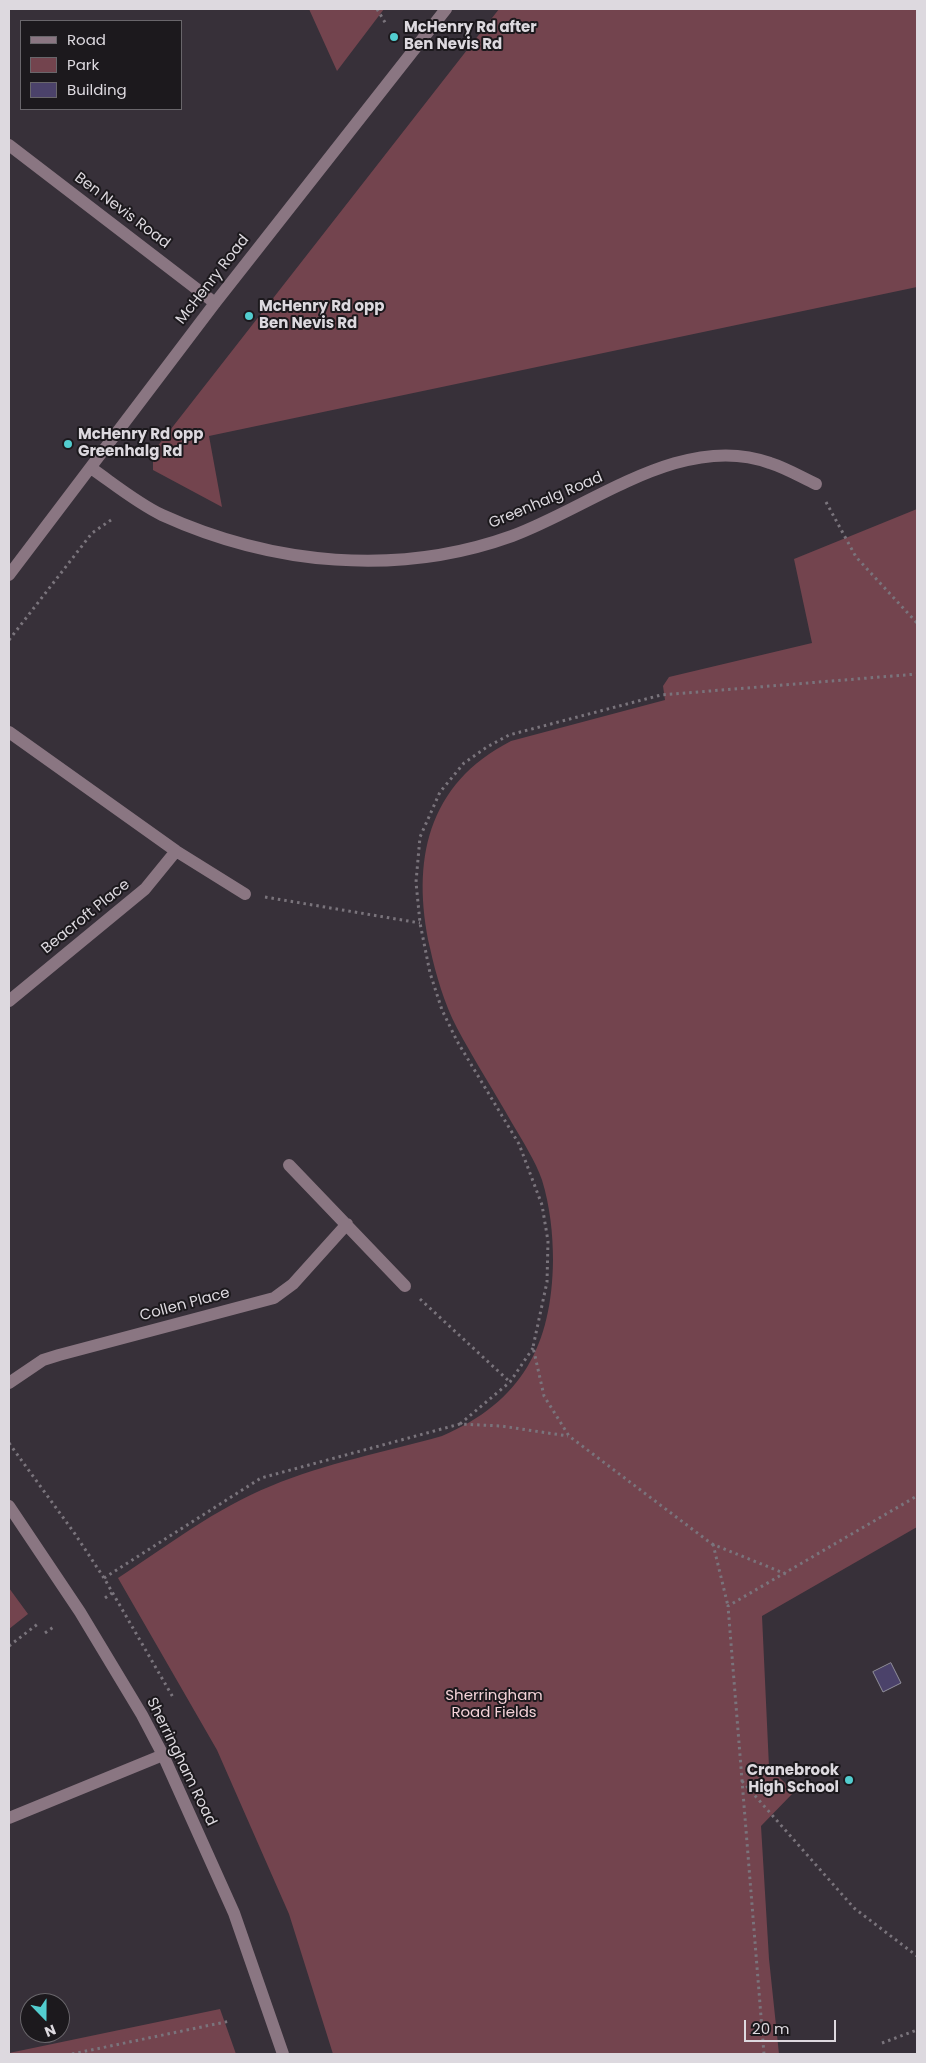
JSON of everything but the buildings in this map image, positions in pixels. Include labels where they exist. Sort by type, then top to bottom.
[{"type":"street","name":"McHenry Road","points":[[9,575],[215,303],[446,9]]},
{"type":"street","name":"Ben Nevis Road","points":[[9,145],[215,303]]},
{"type":"street","name":"Greenhalg Road","points":[[91,468],[161,514],[238,544],[277,553],[370,562],[445,554],[498,540],[539,525],[665,466],[693,458],[744,457],[770,462],[816,484]]},
{"type":"street","points":[[9,732],[176,851],[245,894]]},
{"type":"street","name":"Beacroft Place","points":[[9,1002],[145,889],[176,851]]},
{"type":"street","points":[[289,1165],[405,1286]]},
{"type":"street","name":"Collen Place","points":[[9,1383],[43,1360],[274,1298],[293,1284],[346,1224]]},
{"type":"street","name":"Sherringham Road","points":[[9,1506],[85,1621],[142,1714],[163,1755],[234,1913],[269,2008],[283,2054]]},
{"type":"street","points":[[9,1818],[163,1755]]},
{"type":"path","points":[[378,9],[386,24]]},
{"type":"path","points":[[816,484],[856,557],[917,623]]},
{"type":"path","points":[[9,640],[92,533],[111,520]]},
{"type":"path","points":[[460,1424],[510,1382],[533,1347],[547,1282],[548,1241],[542,1204],[519,1144],[457,1041],[442,1010],[430,973],[420,923],[416,859],[420,837],[440,792],[464,764],[486,747],[509,735],[661,695],[917,674]]},
{"type":"path","points":[[245,894],[420,923]]},
{"type":"path","points":[[405,1286],[510,1382]]},
{"type":"path","points":[[533,1347],[544,1396],[569,1436],[712,1544],[786,1574]]},
{"type":"path","points":[[104,1578],[261,1478],[460,1424],[502,1426],[569,1436]]},
{"type":"path","points":[[9,1443],[75,1534],[104,1578],[174,1700]]},
{"type":"path","points":[[728,1606],[786,1574],[917,1496]]},
{"type":"path","points":[[712,1544],[728,1606],[764,2054]]},
{"type":"path","points":[[104,1598],[112,1593]]},
{"type":"path","points":[[9,1646],[39,1623]]},
{"type":"path","points":[[45,1633],[55,1626]]},
{"type":"path","points":[[742,1780],[854,1908],[917,1956]]},
{"type":"path","points":[[72,2054],[230,2021]]},
{"type":"path","points":[[882,2043],[917,2030]]},
{"type":"green space","points":[[309,9],[384,9],[337,71]]},
{"type":"green space","points":[[499,9],[917,9],[917,287],[209,436],[222,507],[153,470],[153,452]]},
{"type":"green space","name":"Sherringham Road Fields","points":[[917,509],[917,1527],[762,1616],[769,1767],[794,1792],[761,1826],[769,1959],[779,2054],[333,2054],[289,1914],[217,1750],[118,1578],[211,1516],[271,1486],[356,1458],[442,1436],[470,1422],[493,1406],[512,1388],[527,1367],[539,1344],[551,1291],[553,1260],[550,1220],[545,1190],[532,1158],[452,1018],[435,968],[425,916],[423,885],[425,856],[432,828],[443,802],[460,779],[483,759],[511,741],[665,700],[663,686],[669,677],[812,643],[794,559]]},
{"type":"green space","points":[[9,1588],[28,1614],[9,1629]]},
{"type":"green space","points":[[220,2009],[236,2054],[9,2054],[57,2043],[70,2043],[70,2040]]},
{"type":"place","name":"McHenry Rd after Ben Nevis Rd","points":[[394,37]]},
{"type":"place","name":"McHenry Rd opp Ben Nevis Rd","points":[[249,316]]},
{"type":"place","name":"McHenry Rd opp Greenhalg Rd","points":[[68,444]]},
{"type":"place","name":"Cranebrook High School","points":[[849,1780]]}]
